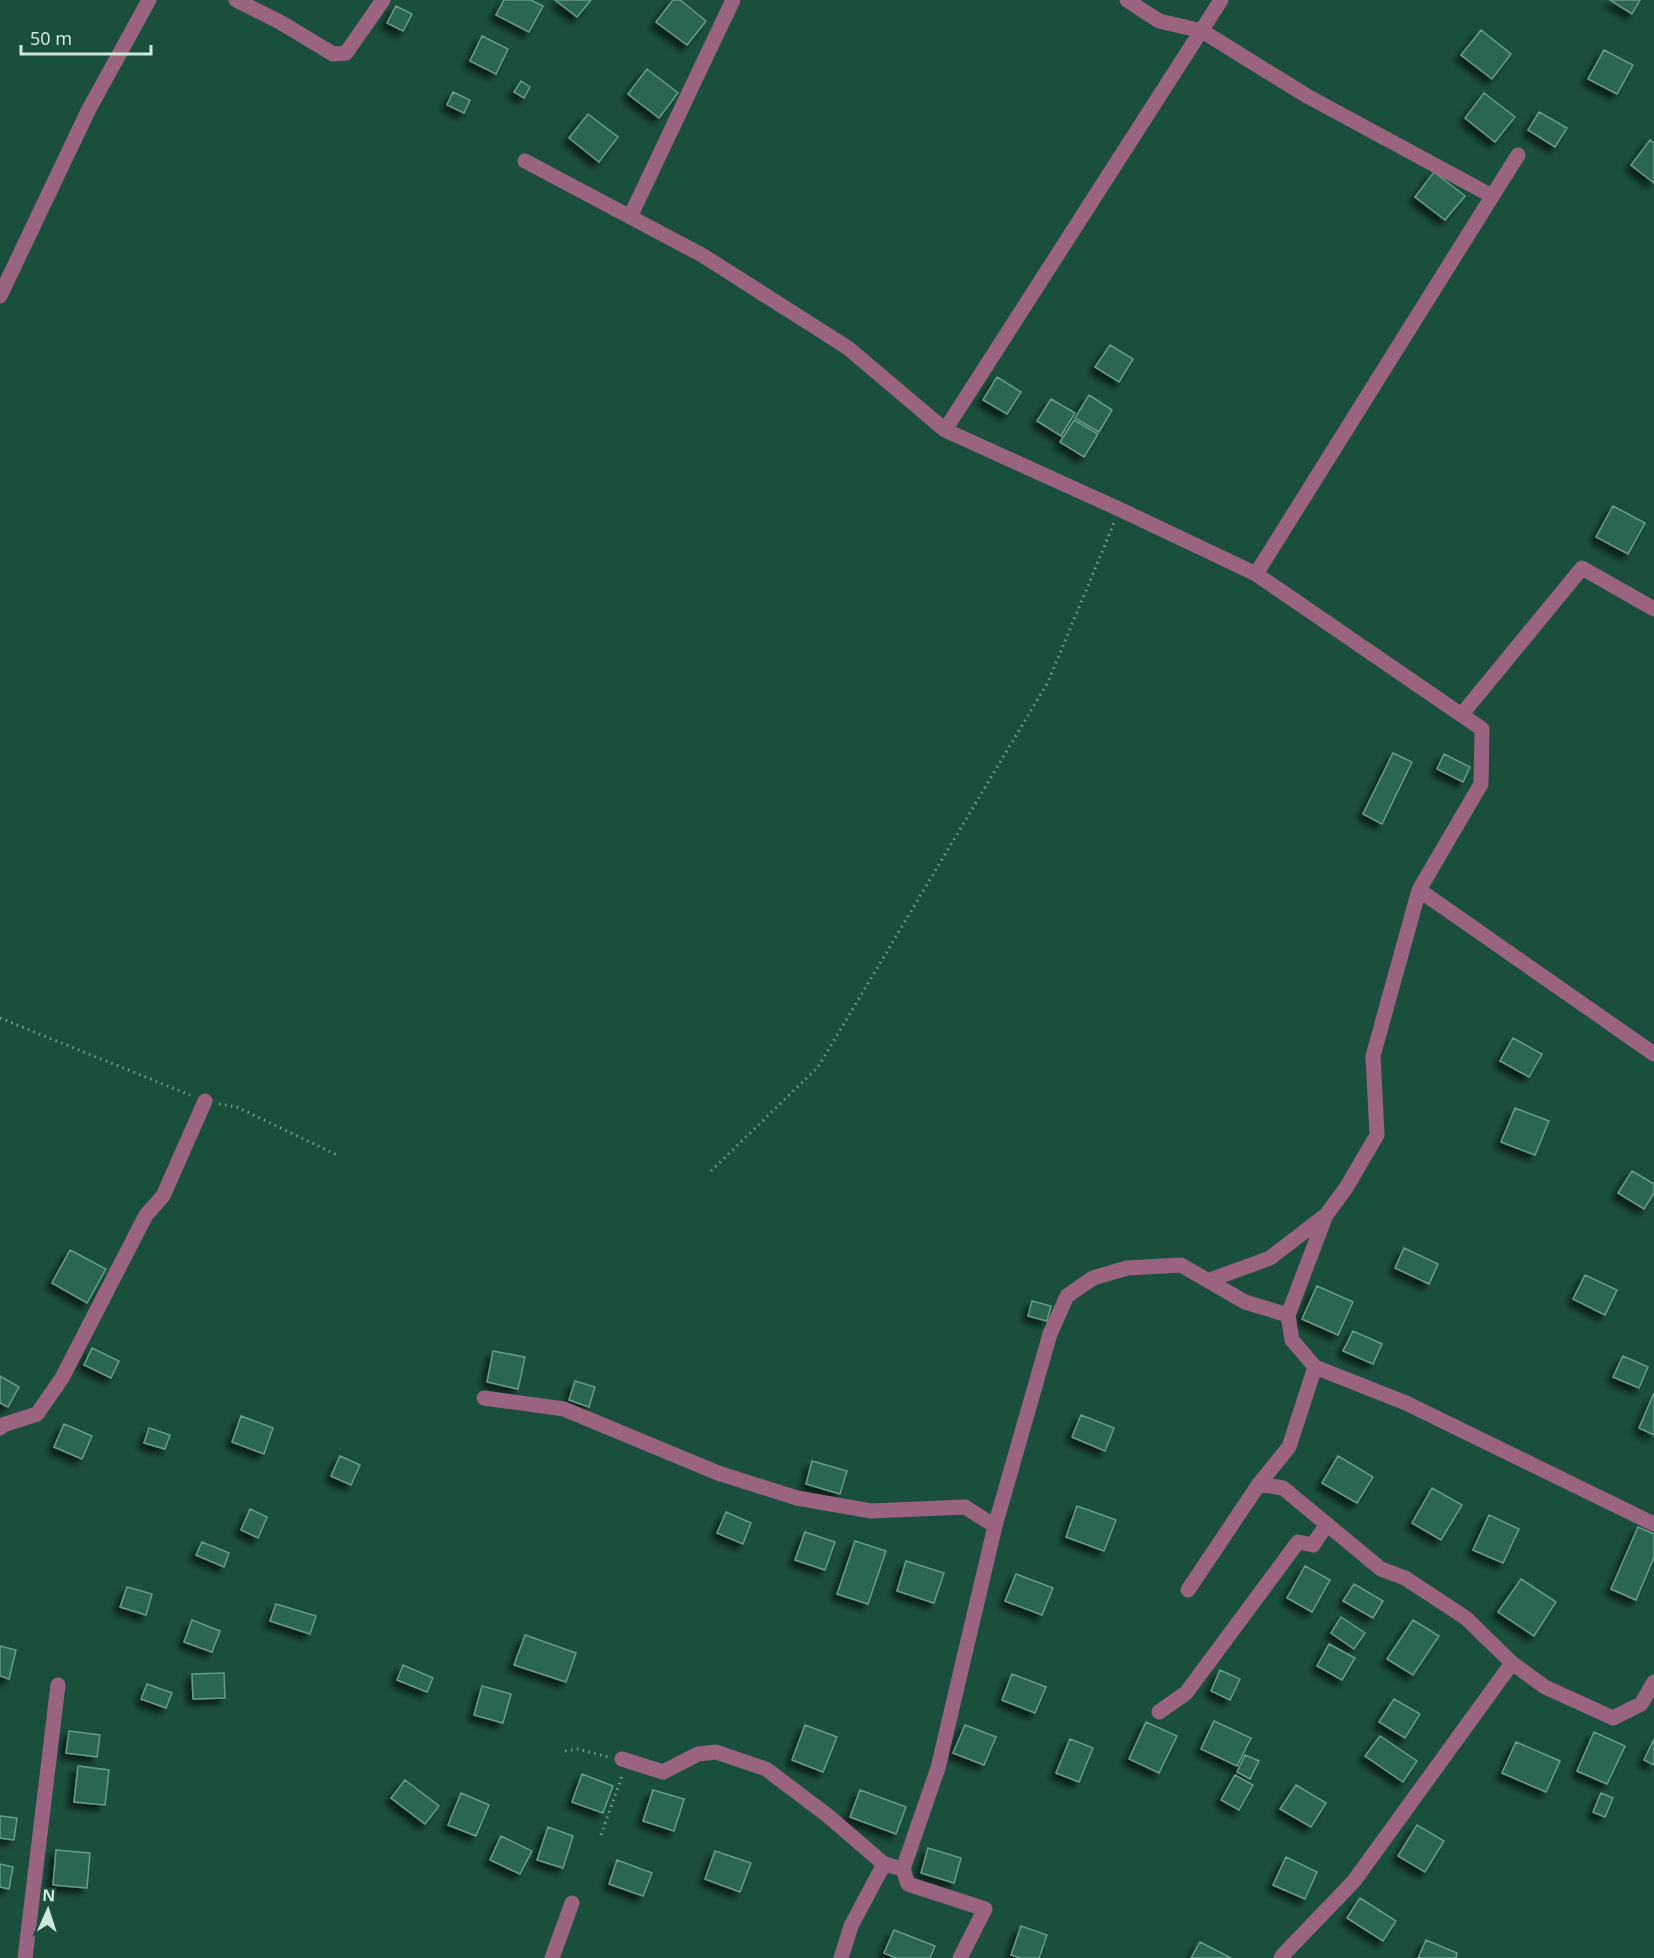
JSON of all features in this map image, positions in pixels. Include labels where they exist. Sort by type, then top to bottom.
[{"type":"street","points":[[0,296],[88,111],[149,0]]},
{"type":"street","points":[[236,0],[280,22],[333,54],[346,53],[383,0]]},
{"type":"street","points":[[630,217],[732,0]]},
{"type":"street","points":[[1127,0],[1159,21],[1202,31],[1307,96],[1492,196]]},
{"type":"street","points":[[945,430],[1221,0]]},
{"type":"street","points":[[1256,574],[1518,155]]},
{"type":"street","points":[[525,161],[702,255],[848,348],[945,430],[1256,574],[1482,729],[1481,784],[1419,890],[1373,1056],[1377,1135],[1346,1188],[1326,1215],[1288,1315],[1292,1340],[1315,1367],[1406,1403],[1654,1524]]},
{"type":"street","points":[[1462,714],[1582,568],[1654,609]]},
{"type":"street","points":[[1419,890],[1654,1054]]},
{"type":"street","points":[[0,1428],[37,1414],[62,1378],[146,1215],[164,1196],[205,1101]]},
{"type":"street","points":[[1210,1280],[1270,1258],[1326,1215]]},
{"type":"street","points":[[960,1958],[985,1909],[908,1884],[903,1869],[938,1768],[995,1526],[1050,1334],[1067,1296],[1093,1278],[1127,1268],[1181,1265],[1245,1302],[1288,1315]]},
{"type":"street","points":[[1188,1590],[1259,1484],[1289,1447],[1315,1367]]},
{"type":"street","points":[[484,1398],[564,1409],[718,1473],[797,1498],[871,1511],[964,1507],[995,1526]]},
{"type":"street","points":[[1259,1484],[1283,1488],[1381,1569],[1405,1578],[1466,1618],[1512,1663],[1545,1687],[1613,1719],[1641,1704],[1654,1682]]},
{"type":"street","points":[[1159,1712],[1186,1694],[1298,1542],[1313,1545],[1327,1524]]},
{"type":"street","points":[[1281,1958],[1354,1881],[1512,1663]]},
{"type":"street","points":[[25,1958],[58,1685]]},
{"type":"street","points":[[624,1760],[663,1772],[698,1754],[716,1752],[766,1769],[827,1815],[884,1864],[903,1869]]},
{"type":"street","points":[[841,1958],[851,1926],[884,1864]]},
{"type":"street","points":[[552,1958],[572,1904]]},
{"type":"path","points":[[711,1171],[818,1067],[1048,682],[1119,509]]},
{"type":"path","points":[[0,1018],[205,1101],[237,1107],[339,1156]]},
{"type":"path","points":[[565,1752],[578,1749],[624,1760],[601,1835]]},
{"type":"building","points":[[504,0],[531,0],[543,6],[529,32],[496,15]]},
{"type":"building","points":[[555,0],[591,0],[577,17]]},
{"type":"building","points":[[673,0],[680,0],[706,21],[687,45],[656,22]]},
{"type":"building","points":[[1610,0],[1640,0],[1632,14]]},
{"type":"building","points":[[396,6],[412,14],[403,31],[387,23]]},
{"type":"building","points":[[1481,30],[1511,54],[1492,79],[1461,55]]},
{"type":"building","points":[[482,36],[508,49],[496,74],[470,61]]},
{"type":"building","points":[[1604,50],[1633,65],[1617,94],[1588,79]]},
{"type":"building","points":[[647,69],[678,93],[659,118],[628,94]]},
{"type":"building","points":[[521,81],[530,87],[524,98],[514,92]]},
{"type":"building","points":[[453,92],[470,100],[464,113],[447,105]]},
{"type":"building","points":[[1484,93],[1515,117],[1495,142],[1465,118]]},
{"type":"building","points":[[1539,112],[1567,128],[1555,147],[1528,130]]},
{"type":"building","points":[[588,114],[618,137],[599,162],[569,138]]},
{"type":"building","points":[[1650,140],[1654,143],[1654,183],[1631,165]]},
{"type":"building","points":[[1434,172],[1465,196],[1445,220],[1415,197]]},
{"type":"building","points":[[1110,345],[1133,359],[1119,382],[1095,367]]},
{"type":"building","points":[[997,377],[1021,392],[1007,414],[983,400]]},
{"type":"building","points":[[1089,395],[1112,410],[1099,432],[1075,418]]},
{"type":"building","points":[[1051,399],[1075,413],[1061,436],[1037,421]]},
{"type":"building","points":[[1074,420],[1098,434],[1084,457],[1060,442]]},
{"type":"building","points":[[1613,506],[1645,523],[1628,554],[1596,537]]},
{"type":"building","points":[[1393,753],[1412,762],[1382,824],[1363,814]]},
{"type":"building","points":[[1444,754],[1470,767],[1463,782],[1437,769]]},
{"type":"building","points":[[1513,1038],[1542,1054],[1529,1077],[1500,1061]]},
{"type":"building","points":[[1515,1108],[1549,1121],[1535,1155],[1501,1142]]},
{"type":"building","points":[[1632,1171],[1654,1184],[1654,1193],[1644,1209],[1618,1193]]},
{"type":"building","points":[[1404,1248],[1438,1264],[1429,1284],[1395,1268]]},
{"type":"building","points":[[70,1250],[106,1269],[87,1303],[52,1283]]},
{"type":"building","points":[[1585,1275],[1617,1290],[1605,1315],[1573,1299]]},
{"type":"building","points":[[1317,1286],[1353,1302],[1338,1335],[1302,1319]]},
{"type":"building","points":[[1032,1301],[1051,1306],[1047,1321],[1028,1316]]},
{"type":"building","points":[[1353,1331],[1382,1344],[1373,1364],[1343,1351]]},
{"type":"building","points":[[92,1348],[119,1361],[111,1378],[84,1365]]},
{"type":"building","points":[[493,1351],[525,1357],[518,1389],[487,1382]]},
{"type":"building","points":[[1623,1356],[1648,1367],[1639,1388],[1613,1377]]},
{"type":"building","points":[[0,1376],[19,1387],[8,1407],[0,1403]]},
{"type":"building","points":[[575,1381],[595,1387],[589,1407],[569,1400]]},
{"type":"building","points":[[1654,1393],[1654,1435],[1639,1428]]},
{"type":"building","points":[[1081,1415],[1114,1428],[1105,1451],[1072,1437]]},
{"type":"building","points":[[241,1416],[273,1428],[264,1454],[232,1442]]},
{"type":"building","points":[[64,1424],[92,1436],[82,1459],[54,1447]]},
{"type":"building","points":[[149,1428],[170,1435],[165,1449],[144,1443]]},
{"type":"building","points":[[340,1456],[360,1465],[351,1485],[331,1476]]},
{"type":"building","points":[[1338,1456],[1373,1477],[1357,1503],[1322,1483]]},
{"type":"building","points":[[812,1461],[847,1471],[840,1494],[806,1484]]},
{"type":"building","points":[[1432,1488],[1462,1505],[1441,1540],[1412,1523]]},
{"type":"building","points":[[1077,1506],[1116,1520],[1104,1551],[1066,1537]]},
{"type":"building","points":[[250,1509],[267,1517],[258,1538],[241,1530]]},
{"type":"building","points":[[726,1512],[751,1523],[743,1544],[717,1533]]},
{"type":"building","points":[[1489,1515],[1519,1529],[1503,1563],[1473,1550]]},
{"type":"building","points":[[1638,1527],[1654,1534],[1654,1557],[1636,1600],[1611,1589]]},
{"type":"building","points":[[805,1532],[835,1542],[825,1570],[795,1560]]},
{"type":"building","points":[[855,1541],[886,1551],[868,1604],[837,1594]]},
{"type":"building","points":[[202,1542],[229,1553],[224,1567],[196,1555]]},
{"type":"building","points":[[906,1561],[944,1573],[934,1603],[897,1591]]},
{"type":"building","points":[[1305,1566],[1330,1580],[1312,1612],[1287,1598]]},
{"type":"building","points":[[1016,1574],[1053,1588],[1042,1615],[1005,1601]]},
{"type":"building","points":[[1521,1579],[1556,1602],[1534,1636],[1498,1612]]},
{"type":"building","points":[[1354,1584],[1383,1601],[1373,1618],[1343,1601]]},
{"type":"building","points":[[127,1587],[152,1594],[146,1615],[120,1607]]},
{"type":"building","points":[[276,1604],[316,1616],[310,1634],[270,1621]]},
{"type":"building","points":[[1341,1617],[1365,1633],[1354,1649],[1331,1633]]},
{"type":"building","points":[[192,1620],[220,1631],[212,1652],[184,1642]]},
{"type":"building","points":[[1413,1620],[1439,1636],[1413,1675],[1387,1659]]},
{"type":"building","points":[[525,1635],[576,1653],[566,1682],[514,1665]]},
{"type":"building","points":[[1329,1644],[1355,1658],[1342,1680],[1317,1666]]},
{"type":"building","points":[[0,1646],[16,1650],[9,1679],[0,1676]]},
{"type":"building","points":[[403,1665],[433,1678],[427,1692],[397,1680]]},
{"type":"building","points":[[1220,1670],[1240,1679],[1230,1700],[1211,1691]]},
{"type":"building","points":[[224,1673],[225,1698],[193,1699],[192,1674]]},
{"type":"building","points":[[1012,1674],[1046,1687],[1035,1713],[1002,1700]]},
{"type":"building","points":[[147,1684],[172,1693],[166,1708],[141,1699]]},
{"type":"building","points":[[482,1686],[511,1694],[503,1723],[474,1715]]},
{"type":"building","points":[[1394,1699],[1420,1714],[1405,1738],[1379,1722]]},
{"type":"building","points":[[1214,1721],[1251,1738],[1237,1766],[1201,1749]]},
{"type":"building","points":[[1146,1722],[1177,1736],[1159,1773],[1129,1759]]},
{"type":"building","points":[[805,1725],[837,1737],[823,1772],[792,1760]]},
{"type":"building","points":[[965,1725],[996,1737],[984,1765],[953,1753]]},
{"type":"building","points":[[69,1731],[100,1735],[97,1757],[66,1753]]},
{"type":"building","points":[[1594,1732],[1625,1746],[1607,1784],[1577,1771]]},
{"type":"building","points":[[1380,1736],[1417,1761],[1403,1782],[1365,1756]]},
{"type":"building","points":[[1070,1739],[1093,1748],[1079,1782],[1056,1773]]},
{"type":"building","points":[[1654,1739],[1654,1765],[1644,1760]]},
{"type":"building","points":[[1516,1742],[1560,1761],[1546,1792],[1502,1773]]},
{"type":"building","points":[[1245,1755],[1259,1761],[1250,1779],[1237,1772]]},
{"type":"building","points":[[78,1766],[109,1770],[105,1805],[74,1802]]},
{"type":"building","points":[[582,1774],[613,1786],[603,1813],[572,1802]]},
{"type":"building","points":[[1235,1775],[1253,1785],[1239,1810],[1221,1800]]},
{"type":"building","points":[[405,1780],[439,1806],[425,1824],[391,1798]]},
{"type":"building","points":[[1296,1785],[1326,1803],[1311,1827],[1280,1809]]},
{"type":"building","points":[[653,1790],[684,1799],[674,1831],[643,1821]]},
{"type":"building","points":[[860,1790],[906,1807],[896,1834],[850,1817]]},
{"type":"building","points":[[461,1793],[489,1805],[476,1836],[448,1825]]},
{"type":"building","points":[[1601,1793],[1613,1798],[1605,1817],[1593,1812]]},
{"type":"building","points":[[0,1816],[17,1818],[14,1840],[0,1838]]},
{"type":"building","points":[[1417,1825],[1444,1841],[1425,1872],[1398,1856]]},
{"type":"building","points":[[548,1827],[573,1836],[563,1868],[537,1860]]},
{"type":"building","points":[[501,1836],[532,1851],[520,1874],[490,1860]]},
{"type":"building","points":[[928,1848],[961,1858],[954,1883],[921,1873]]},
{"type":"building","points":[[56,1850],[90,1853],[87,1888],[53,1885]]},
{"type":"building","points":[[715,1851],[751,1863],[740,1892],[705,1879]]},
{"type":"building","points":[[1286,1857],[1317,1872],[1305,1899],[1273,1885]]},
{"type":"building","points":[[617,1860],[652,1873],[643,1896],[609,1884]]},
{"type":"building","points":[[0,1864],[13,1867],[9,1889],[0,1887]]},
{"type":"building","points":[[1360,1898],[1396,1921],[1383,1941],[1347,1918]]},
{"type":"building","points":[[1021,1926],[1047,1935],[1039,1958],[1021,1958],[1011,1955]]},
{"type":"building","points":[[894,1930],[935,1946],[930,1958],[896,1958],[884,1953]]},
{"type":"building","points":[[1426,1940],[1457,1953],[1456,1958],[1418,1958]]},
{"type":"building","points":[[1200,1942],[1231,1958],[1191,1958]]}]
